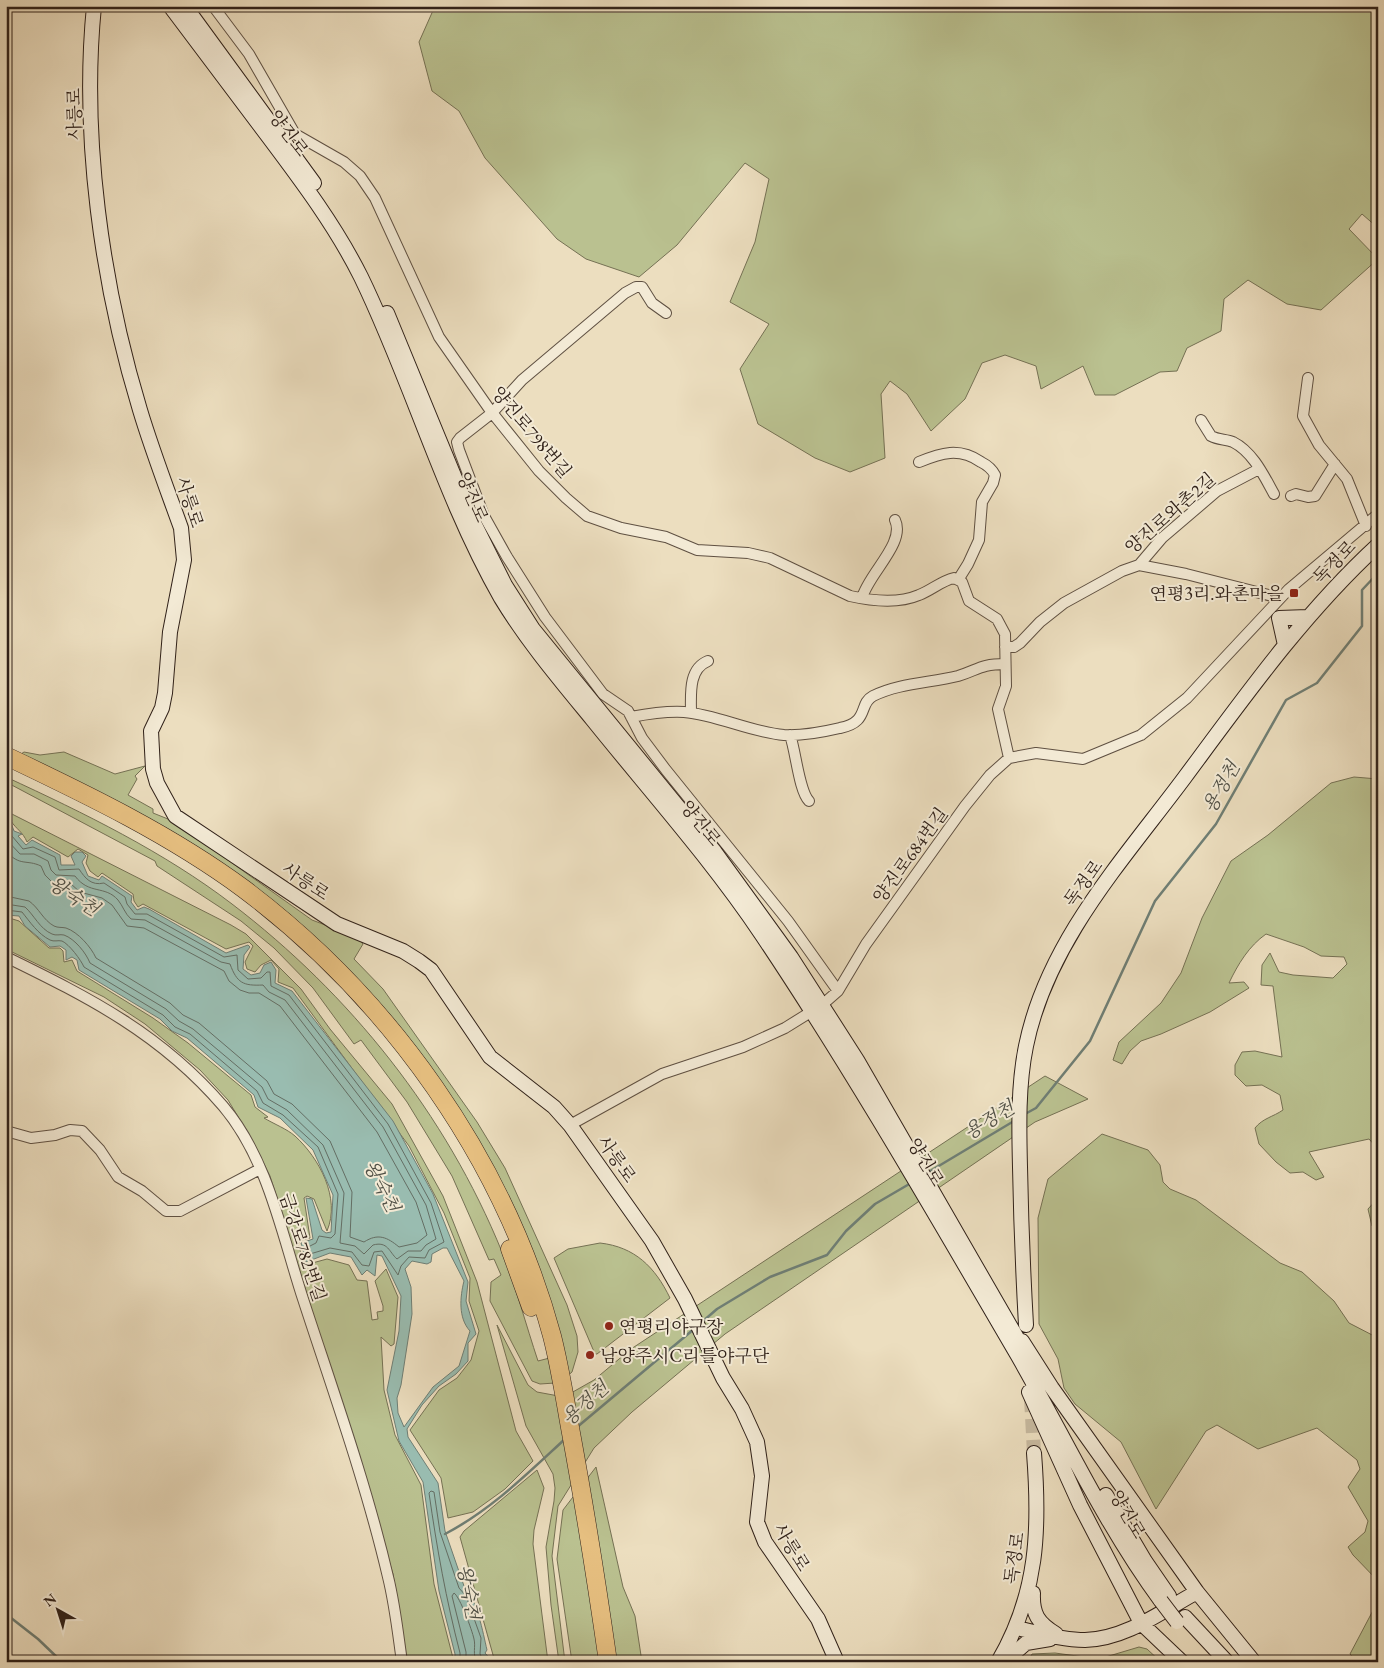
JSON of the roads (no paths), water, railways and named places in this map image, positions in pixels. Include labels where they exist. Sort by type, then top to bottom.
[{"type":"highway","points":[[6,756],[83,792],[197,857],[243,889],[300,934],[344,976],[401,1043],[430,1081],[466,1136],[493,1185],[531,1269],[552,1359],[608,1662]]},
{"type":"highway","points":[[6,768],[70,797],[197,869],[244,903],[299,948],[343,991],[381,1034],[450,1131],[484,1191],[511,1251],[552,1359]]},
{"type":"highway","points":[[580,1514],[598,1662]]},
{"type":"main road","name":"사릉로","points":[[94,6],[92,30],[92,106],[95,190],[106,264],[139,410],[181,528],[184,545],[184,560],[167,656],[165,693],[162,708],[151,731],[153,769],[157,783],[175,816],[337,924],[403,951],[431,970],[490,1057],[554,1107],[570,1125],[652,1241],[758,1442],[762,1476],[757,1522],[764,1542],[818,1619],[838,1662]]},
{"type":"main road","name":"양진로","points":[[170,6],[301,179],[358,272],[378,314],[462,521],[481,562],[505,604],[538,653],[714,869],[817,1009]]},
{"type":"main road","name":"양진로","points":[[184,6],[301,162],[334,212],[402,345],[489,556],[533,629],[715,852],[791,957],[817,1009],[1009,1322],[1165,1598]]},
{"type":"main road","name":"독정로","points":[[1026,1325],[1020,1152],[1023,1068],[1029,1032],[1040,998],[1059,954],[1079,920],[1285,645],[1339,582],[1378,545]]},
{"type":"main road","points":[[1285,645],[1274,614],[1308,617]]},
{"type":"main road","name":"양진로","points":[[935,1204],[1005,1336],[1140,1572],[1165,1598],[1214,1662]]},
{"type":"main road","points":[[1009,1322],[1052,1388],[1197,1592],[1254,1662]]},
{"type":"main road","points":[[1005,1336],[1080,1505],[1140,1624],[1182,1662]]},
{"type":"main road","name":"독정로","points":[[998,1662],[1017,1628],[1033,1569],[1038,1520],[1034,1452]]},
{"type":"main road","points":[[1033,1569],[1034,1614],[1042,1625],[1063,1638]]},
{"type":"main road","points":[[1017,1628],[1063,1638],[1084,1640],[1103,1638],[1119,1634],[1140,1624],[1197,1592]]},
{"type":"main road","name":"양진로","points":[[1181,1619],[1227,1662]]},
{"type":"main road","points":[[1004,1662],[1026,1643],[1042,1639],[1063,1638]]},
{"type":"street","name":"양진로798번길","points":[[213,6],[249,54],[295,134],[344,162],[360,176],[375,198],[439,337],[492,413],[538,471],[587,516],[621,528],[666,537],[697,550],[748,553],[770,558],[850,596],[903,601],[920,595],[942,581],[954,578],[958,580]]},
{"type":"street","points":[[666,312],[652,303],[642,287],[636,287],[611,304],[522,380],[492,413],[457,442],[464,466],[484,516],[526,589],[568,649],[603,694],[631,717],[642,738],[666,770],[788,921],[838,991]]},
{"type":"street","points":[[1308,378],[1303,416],[1314,436],[1351,486],[1359,513],[1366,526]]},
{"type":"street","points":[[1201,420],[1208,434],[1239,445],[1259,469],[1274,494]]},
{"type":"street","points":[[919,462],[937,454],[959,452],[979,460],[990,467],[995,475],[993,483],[982,502],[979,540],[958,580],[962,582],[969,601],[997,619],[1005,634],[1004,664],[1006,686],[998,709],[1009,758],[1036,753],[1083,759],[1141,735],[1187,698],[1274,614],[1280,598],[1378,514]]},
{"type":"street","points":[[1291,496],[1300,494],[1308,497],[1315,496],[1335,464]]},
{"type":"street","name":"양진로와촌2길","points":[[1005,647],[1014,647],[1020,643],[1044,618],[1064,603],[1122,571],[1138,565],[1162,538],[1216,491],[1259,469]]},
{"type":"street","points":[[862,598],[870,579],[895,541],[897,525],[895,520]]},
{"type":"street","points":[[1138,565],[1186,574],[1280,598]]},
{"type":"street","points":[[1274,614],[1295,633]]},
{"type":"street","points":[[691,713],[693,676],[700,664],[708,662]]},
{"type":"street","points":[[631,717],[682,712],[691,713],[759,730],[790,735],[842,728],[855,723],[863,715],[867,701],[875,695],[922,682],[960,675],[984,664],[1004,664]]},
{"type":"street","points":[[790,735],[797,758],[802,792],[810,801]]},
{"type":"street","name":"양진로684번길","points":[[570,1125],[662,1074],[743,1047],[785,1028],[817,1009],[838,991],[866,944],[965,806],[990,776],[1009,758]]},
{"type":"street","name":"금강로782번길","points":[[6,957],[112,1011],[150,1036],[184,1066],[224,1107],[248,1143],[260,1169],[361,1479],[389,1579],[402,1662]]},
{"type":"street","points":[[6,1131],[31,1138],[55,1135],[70,1130],[82,1131],[100,1150],[118,1177],[142,1190],[166,1211],[180,1211],[260,1169]]},
{"type":"water","name":"왕숙천","points":[[11,823],[14,831],[22,834],[18,836],[26,845],[32,840],[60,855],[61,865],[75,865],[71,856],[75,852],[82,852],[86,856],[82,862],[88,876],[99,880],[102,876],[132,896],[131,902],[137,910],[144,907],[149,909],[226,953],[248,945],[250,947],[244,955],[243,969],[251,975],[260,973],[264,965],[271,962],[276,970],[275,983],[292,991],[393,1121],[433,1194],[468,1282],[466,1301],[476,1334],[468,1343],[468,1361],[456,1374],[439,1386],[422,1405],[407,1429],[408,1437],[438,1483],[445,1531],[464,1586],[476,1607],[487,1650],[485,1653],[493,1662],[455,1662],[455,1654],[439,1591],[423,1482],[399,1441],[387,1390],[399,1331],[401,1296],[382,1256],[377,1255],[375,1276],[367,1270],[362,1275],[351,1257],[330,1253],[306,1262],[301,1243],[313,1239],[306,1198],[312,1199],[322,1230],[326,1233],[331,1232],[333,1195],[313,1150],[280,1118],[258,1107],[254,1095],[187,1038],[172,1031],[160,1019],[79,970],[77,960],[72,957],[66,960],[66,950],[60,946],[50,947],[25,926],[19,916],[6,915],[6,824]],"holes":[[[447,1248],[464,1281],[461,1307],[463,1320],[470,1331],[459,1366],[433,1387],[404,1427],[398,1413],[397,1398],[401,1385],[412,1314],[411,1287],[405,1269],[412,1261],[427,1264],[431,1262],[432,1254]]]},
{"type":"waterway","name":"용정천","points":[[1025,1114],[1036,1108],[1090,1041],[1155,901],[1216,824],[1286,700],[1317,683],[1362,626],[1362,590],[1378,573]]},
{"type":"waterway","name":"용정천","points":[[927,1173],[1014,1121]]},
{"type":"waterway","name":"용정천","points":[[702,1322],[717,1309],[770,1277],[827,1255],[846,1231],[875,1204],[911,1183]]},
{"type":"waterway","name":"용정천","points":[[576,1428],[694,1329]]},
{"type":"waterway","name":"용정천","points":[[445,1534],[493,1503],[565,1439]]},
{"type":"waterway","points":[[6,1614],[38,1639],[62,1662]]},
{"type":"tunnel","points":[[1031,1398],[1034,1453]]},
{"type":"place","name":"연평3리.와촌마을","points":[[1294,593]]},
{"type":"place","name":"연평리야구장","points":[[609,1326]]},
{"type":"place","name":"남양주시C리틀야구단","points":[[590,1355]]}]
